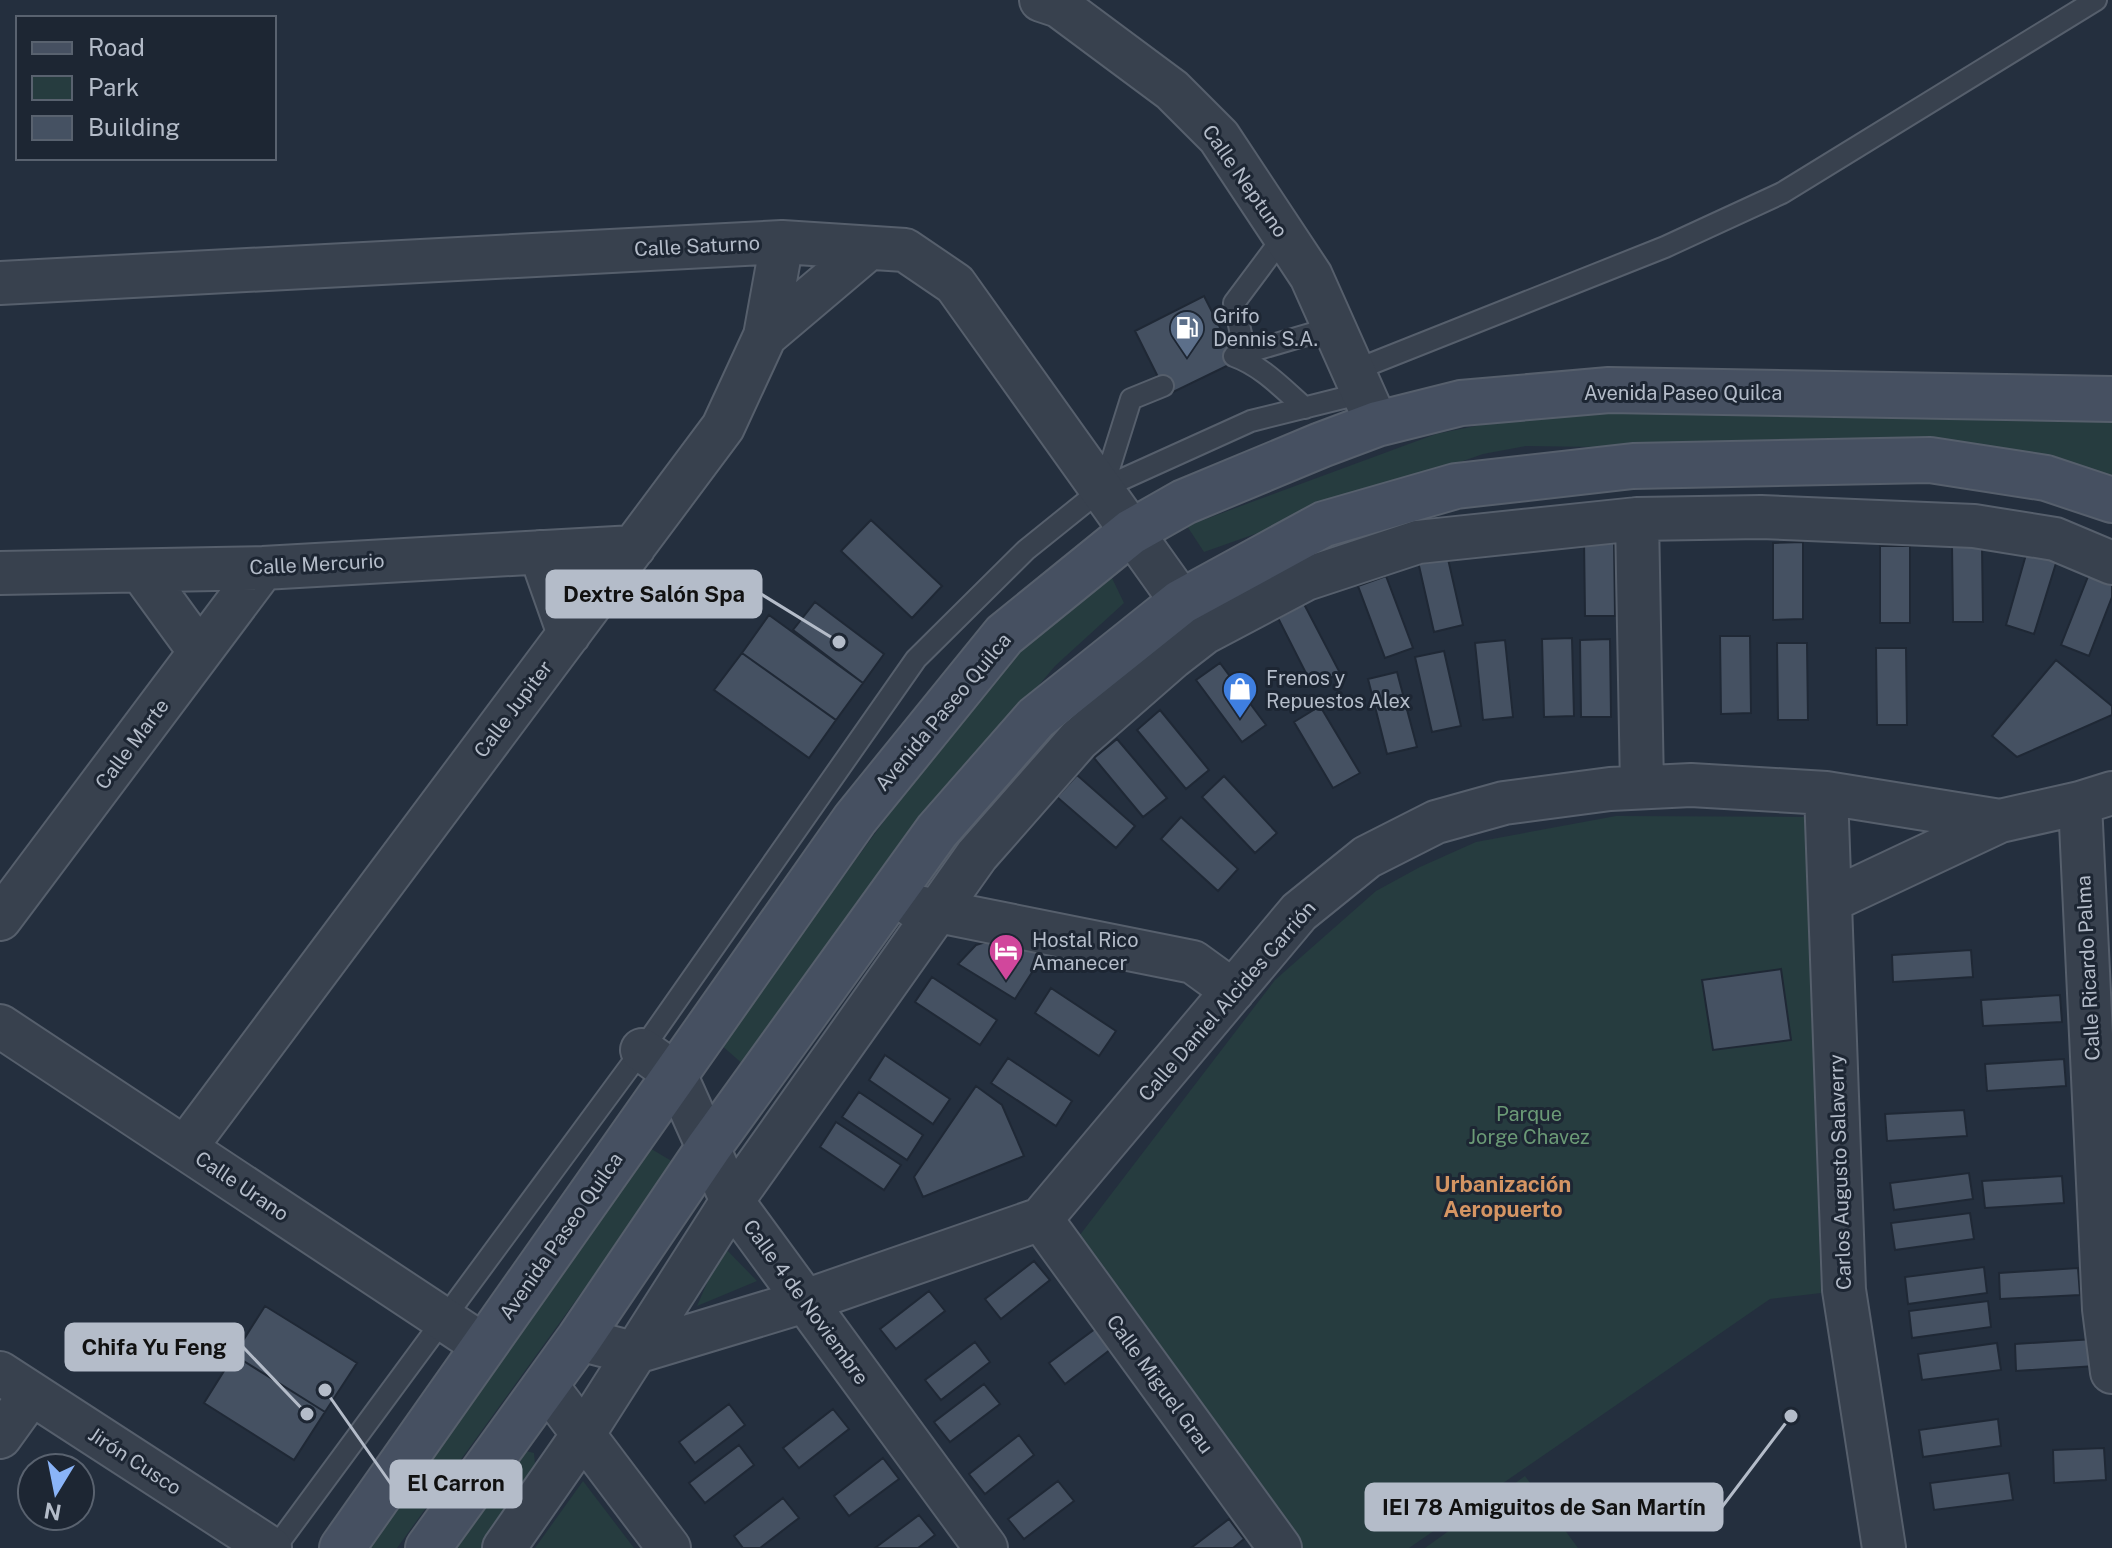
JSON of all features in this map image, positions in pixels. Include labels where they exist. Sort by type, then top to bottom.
[{"type":"main road","name":"Avenida Paseo Quilca","points":[[342,1548],[484,1346],[659,1062],[1004,635],[1131,532],[1364,396],[1461,403],[1609,390],[2112,399]]},
{"type":"main road","points":[[428,1548],[579,1339],[709,1147],[937,831],[1036,718],[1192,618],[1324,524],[1456,486],[1633,466],[1930,460],[2046,478],[2112,500]]},
{"type":"street","name":"Calle Neptuno","points":[[1053,2],[1172,90],[1219,137],[1311,276],[1364,396]]},
{"type":"street","name":"Calle Saturno","points":[[0,283],[782,242],[905,250],[955,284],[1103,488],[1192,618]]},
{"type":"street","name":"Calle Jupiter","points":[[185,1148],[723,427],[765,336],[782,242]]},
{"type":"street","points":[[765,336],[869,248]]},
{"type":"street","points":[[504,1548],[584,1433],[732,1201],[977,855],[1078,740],[1173,657],[1192,618],[1418,542],[1637,519],[1761,517],[1974,526],[2055,539],[2112,563]]},
{"type":"street","points":[[1637,519],[1642,787]]},
{"type":"street","name":"Calle Mercurio","points":[[0,573],[263,568],[634,547]]},
{"type":"street","points":[[540,552],[569,634]]},
{"type":"street","name":"Calle Marte","points":[[0,919],[263,568]]},
{"type":"street","points":[[141,571],[200,652]]},
{"type":"street","name":"Calle Daniel Alcides Carrión","points":[[1041,1219],[1299,912],[1367,857],[1436,822],[1504,803],[1642,787],[1691,785],[1826,793],[2000,821],[2096,798]]},
{"type":"street","name":"Carlos Augusto Salaverry","points":[[1826,793],[1844,1290],[1884,1548]]},
{"type":"street","name":"Calle Ricardo Palma","points":[[2096,798],[2104,1309],[2112,1372]]},
{"type":"street","points":[[1830,901],[2000,821]]},
{"type":"street","points":[[888,900],[1193,962],[1233,991]]},
{"type":"street","name":"Calle Urano","points":[[0,1026],[484,1346]]},
{"type":"street","name":"Calle 4 de Noviembre","points":[[659,1062],[709,1147],[732,1201],[986,1548]]},
{"type":"street","points":[[579,1339],[633,1353],[805,1301],[1041,1219]]},
{"type":"street","name":"Calle Miguel Grau","points":[[1041,1219],[1280,1548]]},
{"type":"street","points":[[0,1437],[16,1383]]},
{"type":"street","name":"Jirón Cusco","points":[[16,1383],[272,1548]]},
{"type":"street","points":[[546,1385],[669,1548]]},
{"type":"lane","points":[[272,1548],[444,1319],[659,1062],[916,659],[1026,550],[1103,488],[1251,421],[1364,396],[1665,247],[1782,193],[2096,0]]},
{"type":"lane","points":[[1284,236],[1234,303],[1242,356],[1305,408]]},
{"type":"lane","points":[[1242,356],[1334,327]]},
{"type":"lane","points":[[1103,488],[1131,399],[1163,386]]},
{"type":"green space","points":[[2112,411],[2112,479],[2028,453],[1526,446],[1483,454],[1204,552],[1187,526],[1436,434],[1535,414]]},
{"type":"green space","points":[[1111,576],[1124,603],[1055,666],[894,857],[745,1066],[720,1044],[999,665]]},
{"type":"green space","name":"Parque Jorge Chavez","points":[[1616,816],[1805,817],[1821,1293],[1770,1299],[1409,1548],[1302,1548],[1073,1244],[1275,980],[1376,891],[1476,842]]},
{"type":"green space","points":[[648,1147],[675,1163],[397,1548],[357,1548]]},
{"type":"green space","points":[[723,1246],[757,1281],[697,1306]]},
{"type":"green space","points":[[514,1448],[534,1453],[536,1474],[481,1548],[446,1548]]},
{"type":"green space","points":[[1525,1476],[1578,1548],[1425,1548]]},
{"type":"green space","points":[[583,1481],[634,1548],[535,1548]]},
{"type":"building","points":[[1204,296],[1237,361],[1167,395],[1135,331]]},
{"type":"building","points":[[871,520],[942,586],[912,618],[841,551]]},
{"type":"building","points":[[1584,539],[1614,539],[1615,616],[1585,616]]},
{"type":"building","points":[[1803,542],[1803,619],[1773,620],[1773,543]]},
{"type":"building","points":[[1952,545],[1982,545],[1983,622],[1953,622]]},
{"type":"building","points":[[1880,546],[1910,546],[1910,623],[1880,623]]},
{"type":"building","points":[[1446,550],[1463,625],[1434,632],[1417,557]]},
{"type":"building","points":[[2027,551],[2057,560],[2034,634],[2006,625]]},
{"type":"building","points":[[2089,574],[2112,582],[2112,597],[2089,656],[2061,645]]},
{"type":"building","points":[[1386,576],[1413,648],[1385,658],[1358,586]]},
{"type":"building","points":[[815,602],[884,654],[863,683],[793,630]]},
{"type":"building","points":[[1304,604],[1340,673],[1313,687],[1278,618]]},
{"type":"building","points":[[769,615],[863,683],[836,720],[742,653]]},
{"type":"building","points":[[1720,636],[1750,636],[1751,713],[1721,714]]},
{"type":"building","points":[[1572,638],[1574,716],[1544,717],[1542,639]]},
{"type":"building","points":[[1610,639],[1611,717],[1581,717],[1580,640]]},
{"type":"building","points":[[1505,640],[1513,717],[1483,720],[1475,643]]},
{"type":"building","points":[[1777,643],[1807,643],[1808,720],[1778,720]]},
{"type":"building","points":[[1876,648],[1906,648],[1907,725],[1877,725]]},
{"type":"building","points":[[1444,651],[1461,726],[1432,732],[1415,657]]},
{"type":"building","points":[[742,653],[836,720],[809,758],[714,690]]},
{"type":"building","points":[[2056,660],[2112,706],[2112,715],[2017,757],[1992,736]]},
{"type":"building","points":[[1220,663],[1266,725],[1242,742],[1196,680]]},
{"type":"building","points":[[1397,672],[1417,747],[1387,754],[1368,679]]},
{"type":"building","points":[[1320,706],[1360,773],[1333,788],[1294,722]]},
{"type":"building","points":[[1160,710],[1209,770],[1186,789],[1137,730]]},
{"type":"building","points":[[1117,739],[1167,798],[1143,817],[1094,758]]},
{"type":"building","points":[[1077,775],[1135,826],[1116,848],[1057,797]]},
{"type":"building","points":[[1224,776],[1277,833],[1255,853],[1202,797]]},
{"type":"building","points":[[1181,817],[1238,869],[1218,891],[1161,839]]},
{"type":"building","name":"Hostal Rico Amanecer","points":[[989,941],[1045,952],[1015,999],[958,964],[976,945]]},
{"type":"building","points":[[1971,950],[1973,977],[1893,982],[1892,955]]},
{"type":"building","points":[[1781,969],[1791,1040],[1713,1050],[1702,980]]},
{"type":"building","points":[[932,977],[997,1020],[980,1045],[915,1002]]},
{"type":"building","points":[[1051,988],[1116,1031],[1099,1056],[1035,1013]]},
{"type":"building","points":[[2060,995],[2062,1022],[1983,1026],[1981,1000]]},
{"type":"building","points":[[885,1055],[950,1099],[933,1124],[869,1080]]},
{"type":"building","points":[[1008,1058],[1072,1101],[1056,1126],[991,1083]]},
{"type":"building","points":[[2064,1059],[2066,1086],[1987,1091],[1985,1064]]},
{"type":"building","points":[[976,1086],[1002,1105],[1024,1156],[923,1197],[914,1177]]},
{"type":"building","points":[[859,1092],[923,1135],[907,1160],[842,1117]]},
{"type":"building","points":[[1964,1110],[1967,1136],[1887,1141],[1885,1114]]},
{"type":"building","points":[[836,1122],[901,1165],[884,1190],[820,1147]]},
{"type":"building","points":[[1969,1173],[1973,1199],[1894,1210],[1890,1183]]},
{"type":"building","points":[[2062,1176],[2064,1203],[1985,1208],[1982,1181]]},
{"type":"building","points":[[1970,1213],[1974,1239],[1895,1250],[1891,1223]]},
{"type":"building","points":[[1034,1261],[1050,1280],[1001,1319],[985,1299]]},
{"type":"building","points":[[1984,1267],[1987,1293],[1908,1304],[1905,1277]]},
{"type":"building","points":[[2078,1268],[2080,1295],[2000,1299],[1999,1273]]},
{"type":"building","points":[[929,1291],[945,1311],[896,1349],[880,1329]]},
{"type":"building","points":[[1988,1301],[1991,1327],[1912,1338],[1909,1311]]},
{"type":"building","points":[[265,1306],[357,1363],[325,1412],[234,1355]]},
{"type":"building","points":[[1099,1326],[1115,1346],[1065,1384],[1049,1363]]},
{"type":"building","points":[[2094,1339],[2096,1366],[2016,1371],[2015,1344]]},
{"type":"building","points":[[975,1342],[990,1362],[941,1400],[925,1380]]},
{"type":"building","points":[[1997,1343],[2001,1370],[1922,1380],[1918,1354]]},
{"type":"building","points":[[234,1355],[325,1412],[294,1460],[204,1403]]},
{"type":"building","points":[[984,1384],[1000,1404],[950,1442],[934,1422]]},
{"type":"building","points":[[729,1404],[745,1425],[695,1463],[679,1442]]},
{"type":"building","points":[[833,1409],[849,1429],[799,1468],[783,1448]]},
{"type":"building","points":[[1998,1419],[2001,1446],[1923,1457],[1919,1430]]},
{"type":"building","points":[[1019,1435],[1034,1455],[985,1494],[969,1474]]},
{"type":"building","points":[[739,1445],[754,1465],[705,1503],[689,1483]]},
{"type":"building","points":[[2104,1448],[2106,1480],[2054,1483],[2053,1450]]},
{"type":"building","points":[[883,1458],[899,1479],[849,1516],[834,1496]]},
{"type":"building","points":[[2009,1473],[2013,1500],[1934,1510],[1930,1483]]},
{"type":"building","points":[[1058,1481],[1074,1501],[1024,1539],[1008,1519]]},
{"type":"building","points":[[783,1498],[799,1518],[760,1548],[743,1548],[734,1536]]},
{"type":"building","points":[[919,1515],[935,1535],[918,1548],[875,1548]]},
{"type":"building","points":[[1229,1519],[1244,1539],[1233,1548],[1191,1548]]},
{"type":"place","name":"Grifo Dennis S.A.","points":[[1187,359]]},
{"type":"place","name":"Dextre Salón Spa","points":[[839,642]]},
{"type":"place","name":"Frenos y Repuestos Alex","points":[[1240,720]]},
{"type":"place","name":"Hostal Rico Amanecer","points":[[1006,982]]},
{"type":"place","name":"El Carron","points":[[325,1390]]},
{"type":"place","name":"Chifa Yu Feng","points":[[307,1414]]},
{"type":"place","name":"IEI 78 Amiguitos de San Martín","points":[[1791,1416]]},
{"type":"district","name":"Urbanización Aeropuerto","points":[[1503,1196]]}]
